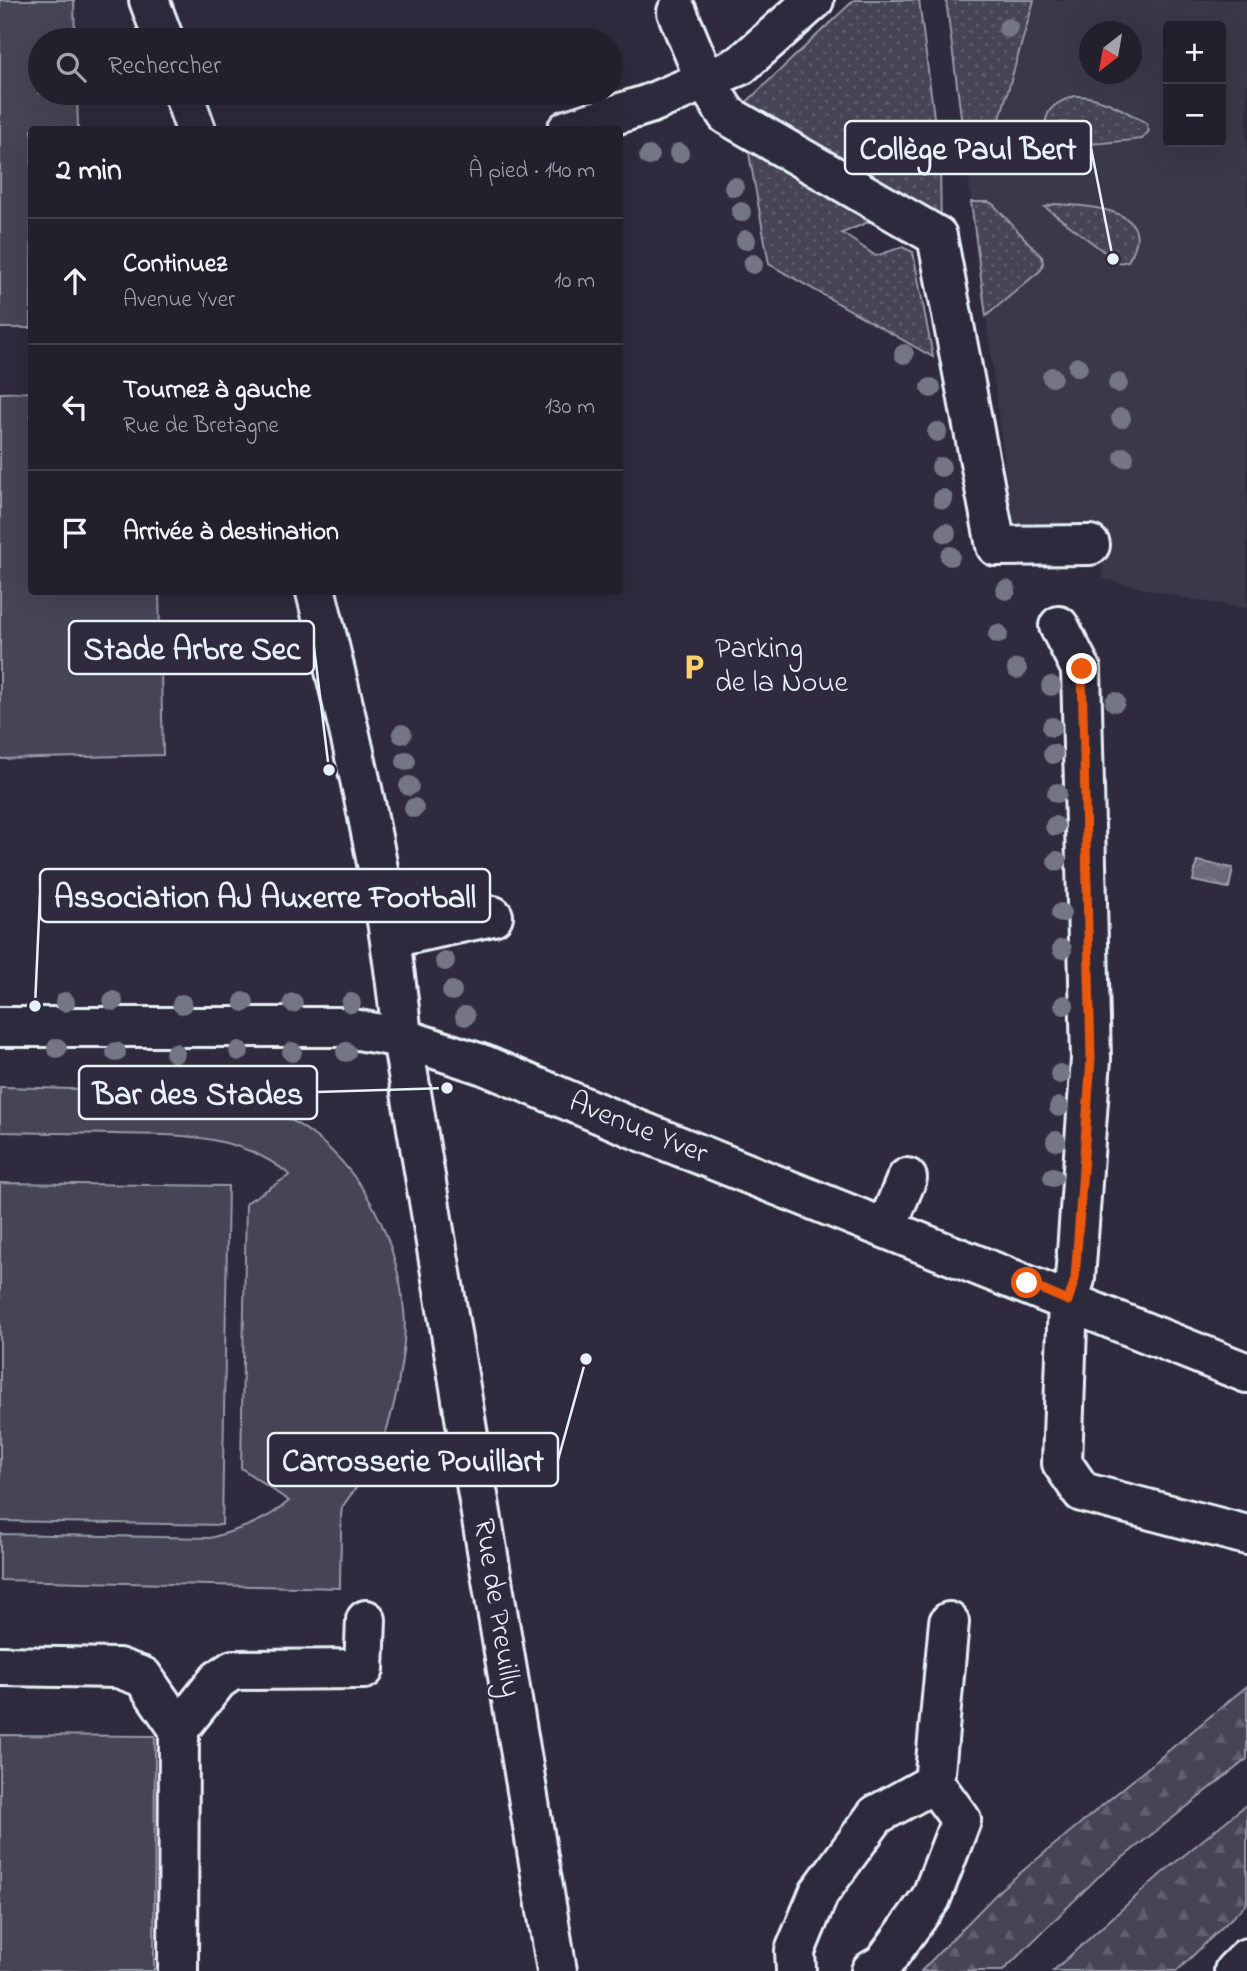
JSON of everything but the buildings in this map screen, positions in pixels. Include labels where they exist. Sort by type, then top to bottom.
[{"type":"street","points":[[149,0],[160,28]]},
{"type":"street","points":[[580,126],[649,104],[741,65],[814,0]]},
{"type":"street","points":[[677,12],[706,82],[727,115],[937,236],[996,546],[1090,545]]},
{"type":"street","points":[[187,105],[195,126]]},
{"type":"street","name":"Rue de Preuilly","points":[[317,595],[363,786],[391,938],[402,1038],[557,1971]]},
{"type":"street","points":[[1059,626],[1082,669],[1091,1059],[1075,1279],[1068,1301],[1062,1463],[1082,1492],[1247,1535]]},
{"type":"street","points":[[391,938],[493,916]]},
{"type":"street","name":"Avenue Yver","points":[[0,1027],[342,1027],[402,1038],[484,1065],[1247,1373]]},
{"type":"street","points":[[886,1228],[908,1178]]},
{"type":"street","points":[[179,1729],[218,1680],[233,1670],[364,1669],[366,1620]]},
{"type":"street","points":[[871,1971],[883,1964],[932,1898],[961,1820],[934,1783],[949,1622]]},
{"type":"street","points":[[0,1666],[118,1668],[143,1677],[179,1729],[178,1971]]},
{"type":"street","points":[[796,1971],[796,1951],[819,1893],[876,1815],[934,1783]]},
{"type":"street","points":[[1234,1971],[1247,1958]]},
{"type":"shaded area","points":[[946,0],[1247,0],[1247,608],[1199,601],[1103,579],[1100,524],[1022,530],[1012,521]]},
{"type":"green space","points":[[0,0],[74,0],[75,28],[28,28],[28,105],[77,105],[78,126],[28,126],[28,328],[0,328]]},
{"type":"green space","points":[[854,0],[919,0],[940,164],[941,228],[736,112]]},
{"type":"green space","points":[[946,0],[1034,0],[992,146],[984,158],[967,163]]},
{"type":"green space","points":[[1075,96],[1094,98],[1112,105],[1146,123],[1149,131],[1142,139],[1106,143],[1069,143],[1046,138],[1046,121],[1050,110]]},
{"type":"green space","points":[[748,148],[871,221],[842,233],[876,256],[902,247],[913,252],[933,357],[769,264]]},
{"type":"green space","points":[[971,202],[993,204],[1042,257],[1043,263],[1041,270],[986,316]]},
{"type":"green space","points":[[1054,204],[1101,209],[1128,220],[1136,230],[1136,243],[1128,261],[1119,263],[1045,207]]},
{"type":"green space","points":[[28,392],[28,595],[159,595],[163,755],[0,759],[0,393]]},
{"type":"green space","points":[[0,1087],[175,1092],[228,1097],[266,1108],[299,1125],[327,1147],[352,1174],[387,1237],[398,1273],[405,1330],[397,1390],[384,1438],[369,1469],[342,1508],[340,1588],[0,1580],[0,1534],[210,1538],[262,1519],[289,1501],[241,1468],[246,1203],[290,1175],[249,1151],[206,1139],[160,1135],[0,1132]]},
{"type":"green space","points":[[0,1183],[228,1186],[222,1525],[0,1521]]},
{"type":"green space","points":[[1247,1686],[1247,1759],[1097,1878],[1003,1971],[921,1971],[1002,1888]]},
{"type":"green space","points":[[0,1735],[155,1736],[154,1971],[0,1971]]},
{"type":"green space","points":[[1247,1804],[1247,1903],[1177,1971],[1053,1971],[1161,1874]]},
{"type":"water","points":[[1197,861],[1233,868],[1229,888],[1193,881]]},
{"type":"place","name":"Collège Paul Bert","points":[[1113,259]]},
{"type":"place","name":"Parking de la Noue","points":[[694,667]]},
{"type":"place","name":"Stade Arbre Sec","points":[[329,770]]},
{"type":"place","name":"Association AJ Auxerre Football","points":[[35,1006]]},
{"type":"place","name":"Bar des Stades","points":[[447,1088]]},
{"type":"place","name":"Carrosserie Pouillart","points":[[586,1359]]},
{"type":"route","points":[[1027,1283],[1068,1301],[1075,1279],[1091,1059],[1082,669]]}]
